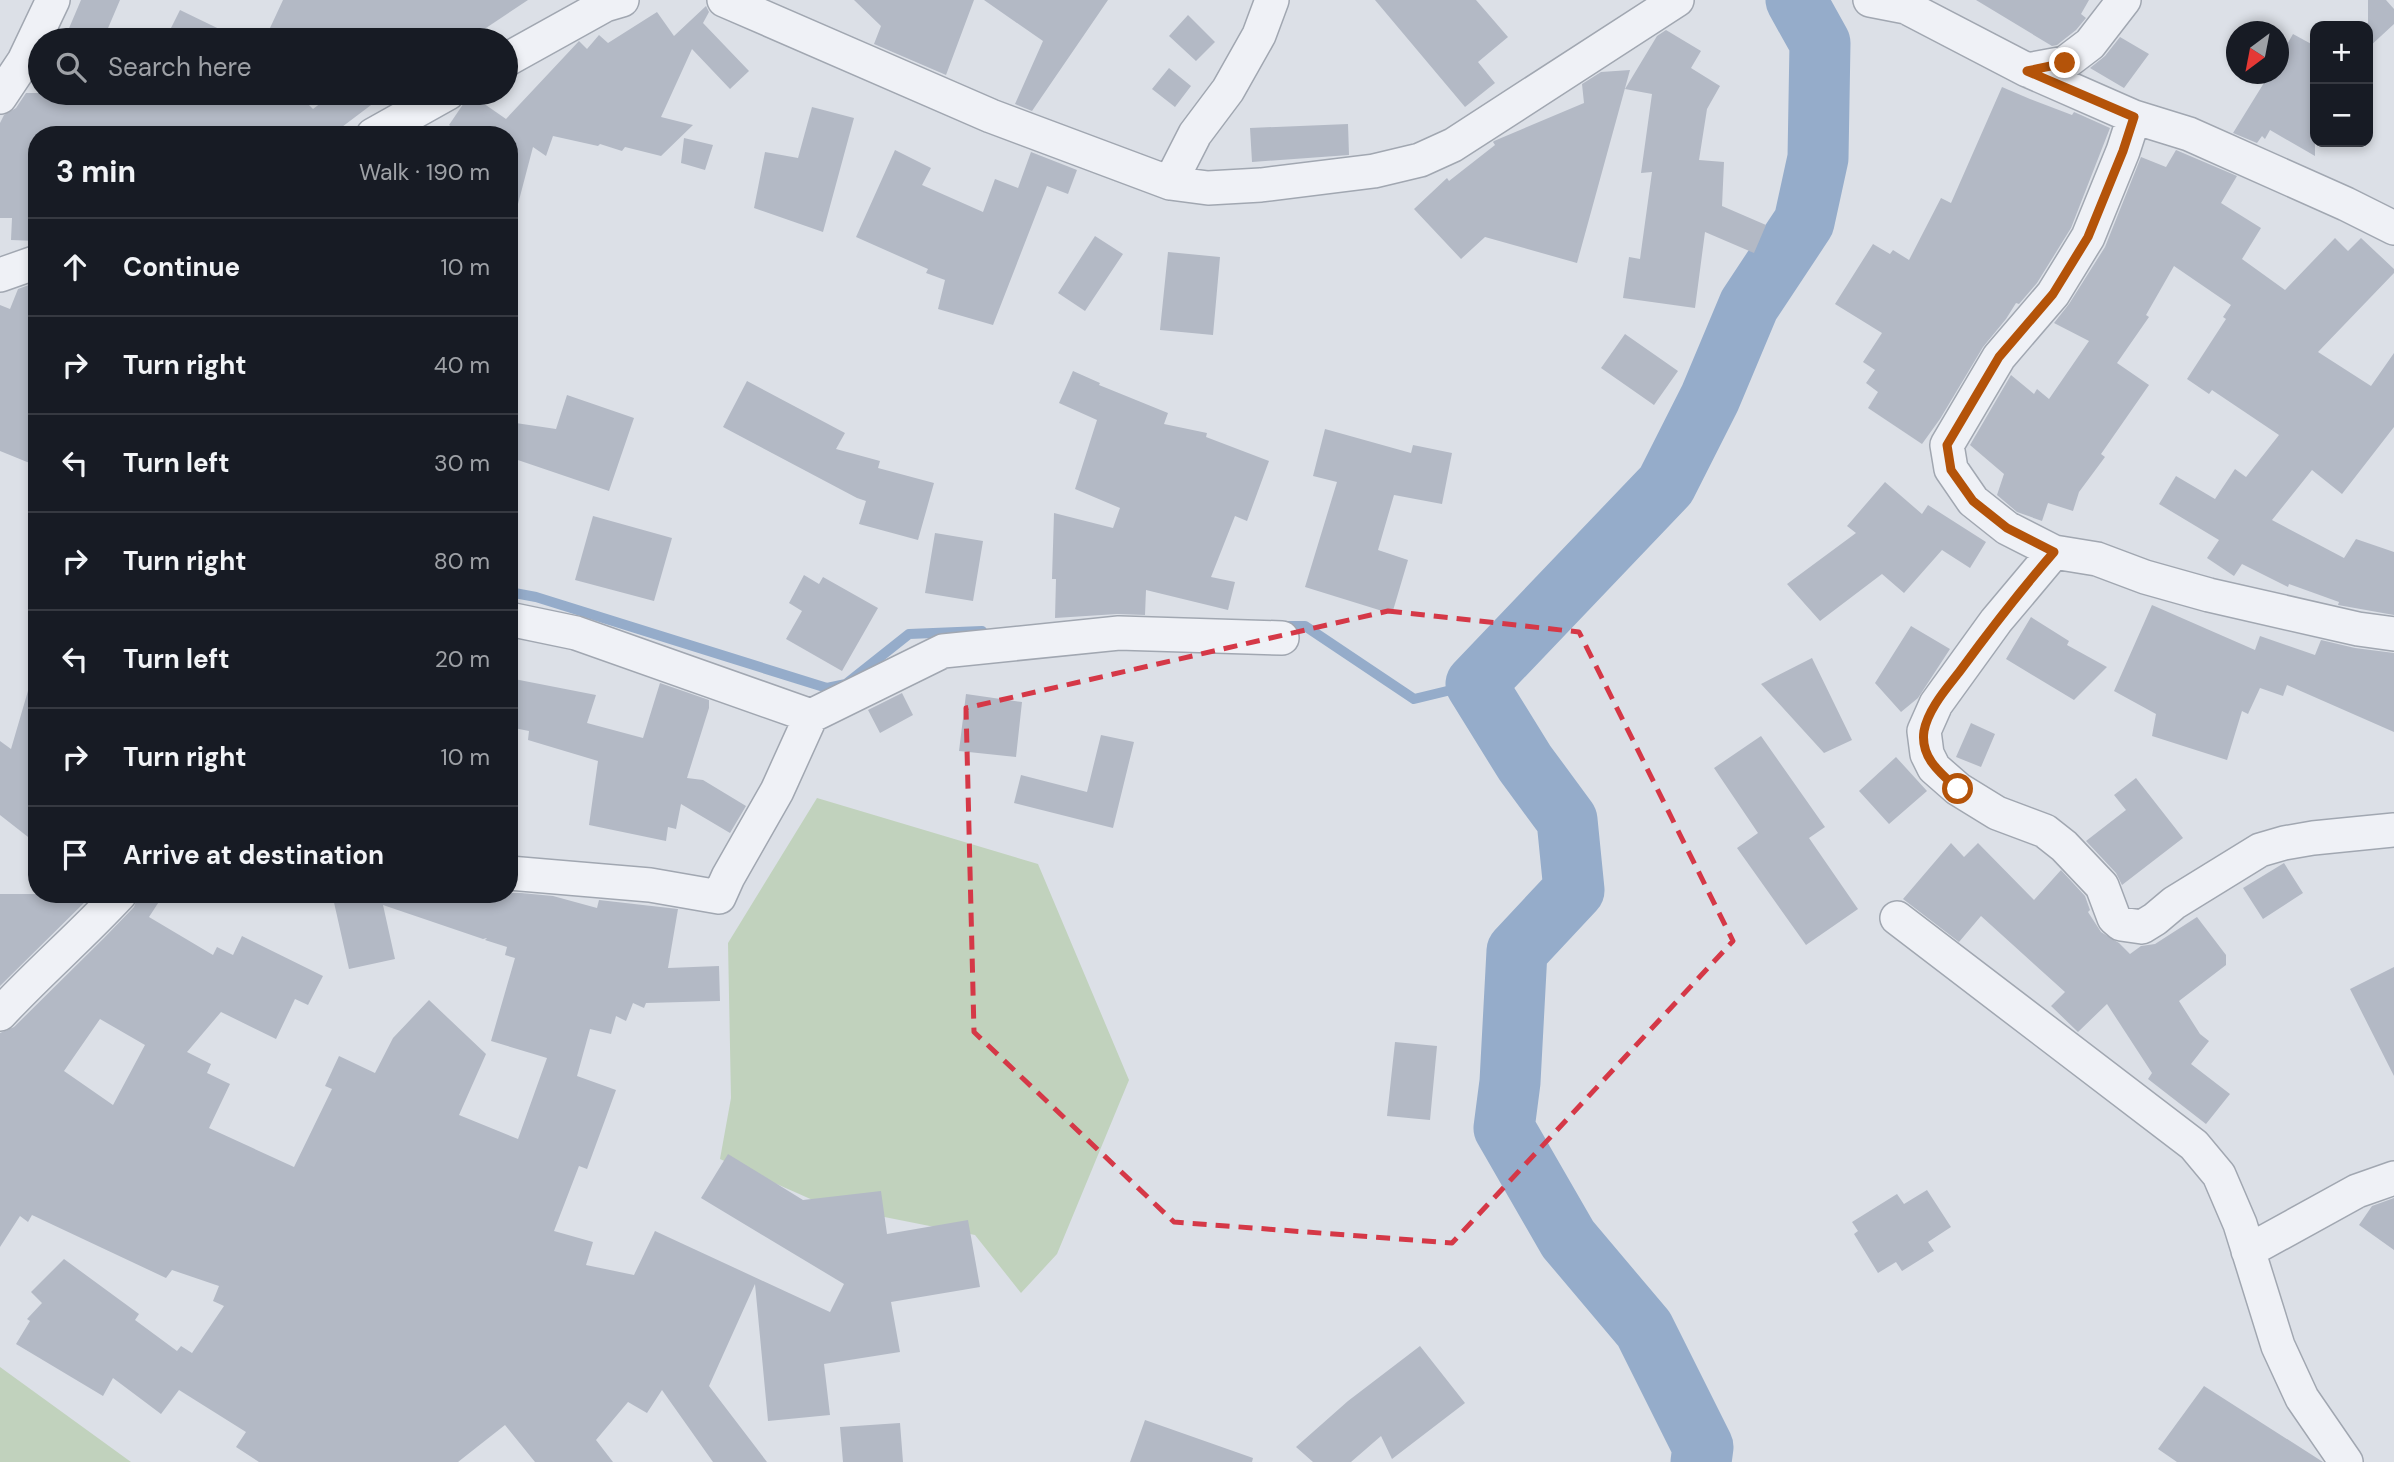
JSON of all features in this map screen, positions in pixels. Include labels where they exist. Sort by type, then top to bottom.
[{"type":"street","points":[[40,28],[53,0]]},
{"type":"street","points":[[518,53],[605,5],[622,0]]},
{"type":"street","points":[[724,0],[991,116],[1170,183],[1208,188],[1374,172],[1420,160],[1454,145],[1677,0]]},
{"type":"street","points":[[1170,183],[1195,134],[1228,90],[1259,35],[1272,0]]},
{"type":"street","points":[[1870,0],[1905,3],[2027,71],[2134,117],[2189,134],[2346,204],[2394,229]]},
{"type":"street","points":[[2027,71],[2065,63],[2090,44],[2124,0]]},
{"type":"street","points":[[0,97],[28,53]]},
{"type":"street","points":[[389,126],[427,105]]},
{"type":"street","points":[[2134,117],[2088,237],[2053,294],[1999,357],[1947,445],[1951,470],[1973,501],[2007,528],[2054,552],[2097,559],[2146,577],[2209,595],[2358,629],[2394,634]]},
{"type":"street","points":[[0,275],[28,265]]},
{"type":"street","points":[[2054,552],[1996,621],[1936,704],[1924,731],[1927,754],[1934,768],[1958,789],[1997,813],[2045,831],[2064,846],[2102,886],[2115,918],[2121,925],[2142,927],[2174,903],[2260,850],[2313,838],[2394,830]]},
{"type":"street","points":[[518,621],[576,633],[811,716]]},
{"type":"street","points":[[518,874],[650,886],[719,897],[777,791],[811,716],[943,650],[1119,633],[1282,638]]},
{"type":"street","points":[[0,1014],[111,903]]},
{"type":"street","points":[[1898,918],[2194,1145],[2219,1175],[2240,1224],[2278,1346],[2302,1398],[2346,1462]]},
{"type":"street","points":[[2248,1251],[2357,1192],[2394,1178]]},
{"type":"highlighted area","points":[[1388,611],[1579,632],[1733,941],[1452,1243],[1174,1222],[974,1032],[966,708]]},
{"type":"green space","points":[[817,798],[1038,864],[1129,1080],[1057,1254],[1021,1293],[975,1235],[824,1205],[720,1159],[731,1098],[728,943]]},
{"type":"green space","points":[[0,1367],[131,1462],[0,1462]]},
{"type":"building","points":[[81,0],[120,0],[108,28],[69,28]]},
{"type":"building","points":[[283,0],[528,0],[486,28],[270,28]]},
{"type":"building","points":[[854,0],[974,0],[946,75],[874,44],[881,26]]},
{"type":"building","points":[[984,0],[1108,0],[1032,111],[1015,104],[1043,41]]},
{"type":"building","points":[[1375,0],[1476,0],[1508,37],[1478,62],[1495,83],[1465,107]]},
{"type":"building","points":[[1976,0],[2089,0],[2081,14],[2086,18],[2076,30],[2052,46]]},
{"type":"building","points":[[2368,0],[2386,0],[2394,9],[2394,24],[2373,43],[2373,21],[2368,21]]},
{"type":"building","points":[[706,6],[709,12],[703,23],[749,71],[730,89],[692,49],[661,117],[693,125],[661,156],[625,147],[622,151],[600,144],[598,146],[553,136],[546,156],[533,147],[518,204],[518,126],[449,125],[463,105],[486,105],[506,119],[579,41],[587,49],[599,35],[608,43],[657,12],[674,36]]},
{"type":"building","points":[[180,10],[217,28],[171,28]]},
{"type":"building","points":[[1188,15],[1215,42],[1196,61],[1169,36]]},
{"type":"building","points":[[1666,30],[1701,51],[1691,68],[1720,86],[1707,109],[1699,160],[1724,162],[1722,206],[1766,225],[1754,253],[1705,232],[1695,308],[1623,298],[1629,257],[1640,259],[1652,172],[1641,173],[1652,94],[1625,89],[1657,36]]},
{"type":"building","points":[[2293,34],[2310,43],[2310,147],[2315,147],[2315,156],[2270,130],[2265,139],[2262,136],[2257,143],[2233,133],[2263,84],[2289,84],[2289,41]]},
{"type":"building","points":[[2120,37],[2149,54],[2124,88],[2090,68],[2105,56]]},
{"type":"building","points":[[1169,68],[1191,86],[1175,107],[1152,89]]},
{"type":"building","points":[[1630,70],[1577,263],[1485,237],[1461,259],[1414,209],[1447,178],[1449,181],[1495,145],[1494,141],[1584,103],[1582,84],[1601,72]]},
{"type":"building","points":[[2002,87],[2072,115],[2074,112],[2110,128],[2071,228],[2037,283],[2019,304],[2016,303],[1983,347],[1922,444],[1868,408],[1878,392],[1866,383],[1875,370],[1863,362],[1882,333],[1835,304],[1873,244],[1890,254],[1893,250],[1909,260],[1941,198],[1951,203]]},
{"type":"building","points":[[26,93],[28,105],[309,105],[313,109],[318,105],[371,105],[343,126],[28,126],[28,241],[11,240],[12,218],[0,218],[0,123],[4,115],[16,108]]},
{"type":"building","points":[[812,107],[854,118],[823,232],[754,208],[765,152],[798,158]]},
{"type":"building","points":[[1348,124],[1349,155],[1252,162],[1250,128]]},
{"type":"building","points":[[684,138],[713,145],[705,170],[681,163]]},
{"type":"building","points":[[895,150],[931,168],[922,185],[983,212],[995,179],[1018,188],[1031,152],[1077,170],[1068,194],[1047,186],[993,325],[938,309],[945,280],[926,273],[928,269],[856,237]]},
{"type":"building","points":[[2176,150],[2237,176],[2221,203],[2261,228],[2242,259],[2285,290],[2335,238],[2348,251],[2361,238],[2394,269],[2394,273],[2318,352],[2371,386],[2394,353],[2394,427],[2342,494],[2312,470],[2272,520],[2344,558],[2356,539],[2394,552],[2394,615],[2338,605],[2339,602],[2289,584],[2288,587],[2242,564],[2234,576],[2207,558],[2219,540],[2159,504],[2176,476],[2215,499],[2235,469],[2246,477],[2279,435],[2212,390],[2209,394],[2187,379],[2226,319],[2223,317],[2231,305],[2174,266],[2146,315],[2149,317],[2117,363],[2149,385],[2101,454],[2105,457],[2079,492],[2073,511],[2048,503],[2042,521],[2017,512],[1997,495],[2004,474],[1970,445],[2011,375],[2034,394],[2037,389],[2049,399],[2089,341],[2054,323],[2105,247],[2141,157],[2166,167]]},
{"type":"building","points":[[1095,236],[1123,254],[1085,311],[1058,293]]},
{"type":"building","points":[[1168,252],[1220,257],[1213,335],[1160,330]]},
{"type":"building","points":[[28,285],[28,462],[0,451],[0,305],[10,309],[18,289]]},
{"type":"building","points":[[1625,334],[1678,371],[1654,405],[1601,368]]},
{"type":"building","points":[[1073,371],[1100,383],[1099,385],[1168,413],[1164,424],[1207,433],[1206,437],[1269,461],[1247,521],[1235,516],[1211,577],[1235,582],[1228,610],[1146,590],[1145,615],[1055,618],[1056,579],[1052,579],[1054,513],[1113,528],[1120,508],[1075,489],[1097,420],[1059,403]]},
{"type":"building","points":[[747,381],[845,433],[836,449],[880,461],[878,468],[934,483],[918,540],[859,524],[866,501],[723,427]]},
{"type":"building","points":[[567,395],[634,418],[609,491],[518,460],[518,423],[556,429]]},
{"type":"building","points":[[1325,429],[1411,453],[1413,445],[1452,453],[1442,504],[1394,495],[1378,550],[1408,560],[1392,614],[1305,587],[1337,482],[1313,476]]},
{"type":"building","points":[[1885,482],[1922,514],[1928,505],[1986,542],[1970,568],[1942,550],[1904,593],[1882,574],[1820,621],[1787,584],[1856,533],[1847,526]]},
{"type":"building","points":[[593,516],[672,538],[654,601],[575,580]]},
{"type":"building","points":[[935,533],[983,541],[973,601],[925,593]]},
{"type":"building","points":[[804,575],[819,584],[823,577],[878,608],[842,671],[786,639],[802,611],[789,603]]},
{"type":"building","points":[[2152,605],[2255,650],[2260,636],[2315,655],[2321,640],[2394,653],[2394,732],[2287,685],[2283,696],[2260,688],[2248,714],[2242,711],[2227,760],[2152,736],[2156,714],[2114,691]]},
{"type":"building","points":[[2031,617],[2069,641],[2067,645],[2107,667],[2074,700],[2006,659]]},
{"type":"building","points":[[1911,626],[1950,649],[1918,698],[1901,712],[1875,683]]},
{"type":"building","points":[[1812,658],[1852,740],[1824,753],[1761,684]]},
{"type":"building","points":[[518,680],[596,695],[587,723],[643,738],[660,683],[709,700],[709,708],[687,778],[703,780],[746,806],[730,833],[681,804],[676,829],[668,827],[666,841],[589,825],[598,761],[528,740],[529,731],[518,729]]},
{"type":"building","points":[[28,691],[28,837],[0,815],[0,741],[11,749]]},
{"type":"building","points":[[902,693],[913,715],[880,733],[868,710]]},
{"type":"building","points":[[966,694],[1022,702],[1016,757],[959,751]]},
{"type":"building","points":[[1971,723],[1995,734],[1981,767],[1956,757]]},
{"type":"building","points":[[1101,735],[1134,742],[1113,828],[1014,803],[1021,775],[1087,792]]},
{"type":"building","points":[[1761,736],[1825,827],[1809,838],[1858,909],[1806,945],[1737,848],[1758,833],[1714,768]]},
{"type":"building","points":[[1896,757],[1927,791],[1889,824],[1859,791]]},
{"type":"building","points":[[2136,778],[2183,838],[2122,885],[2116,873],[2086,841],[2126,810],[2114,795]]},
{"type":"building","points":[[1951,843],[1964,857],[1978,843],[2034,900],[2061,870],[2085,896],[2090,910],[2088,912],[2101,932],[2119,943],[2130,954],[2141,946],[2155,944],[2197,917],[2226,955],[2226,965],[2179,1001],[2200,1034],[2209,1041],[2191,1064],[2230,1094],[2206,1124],[2148,1079],[2152,1073],[2107,1004],[2078,1032],[2051,1006],[2065,992],[1981,916],[1959,942],[1903,899]]},
{"type":"building","points":[[2284,863],[2303,893],[2263,919],[2243,888]]},
{"type":"building","points":[[518,893],[521,893],[553,896],[597,908],[599,900],[678,909],[668,968],[719,966],[720,1001],[646,1003],[644,1008],[633,1003],[626,1021],[616,1016],[611,1034],[590,1029],[577,1076],[616,1090],[587,1169],[579,1166],[554,1231],[593,1242],[586,1265],[634,1275],[655,1231],[830,1312],[844,1284],[701,1198],[728,1154],[803,1200],[881,1191],[887,1234],[968,1220],[980,1287],[891,1302],[900,1352],[824,1364],[830,1415],[768,1421],[755,1284],[709,1386],[767,1462],[713,1462],[662,1390],[647,1413],[628,1402],[596,1440],[613,1462],[535,1462],[505,1425],[458,1462],[259,1462],[236,1447],[246,1432],[179,1390],[161,1414],[113,1378],[103,1396],[16,1344],[30,1321],[27,1319],[42,1303],[31,1292],[64,1259],[139,1314],[135,1320],[177,1351],[181,1346],[192,1353],[224,1306],[213,1301],[219,1286],[172,1270],[166,1278],[32,1215],[28,1222],[20,1216],[0,1247],[0,1033],[14,1027],[136,903],[158,903],[149,917],[213,955],[217,947],[233,955],[242,936],[323,976],[308,1005],[295,999],[276,1039],[221,1012],[187,1052],[211,1064],[207,1073],[230,1084],[209,1128],[294,1167],[332,1089],[325,1086],[339,1056],[375,1073],[393,1038],[429,1000],[486,1054],[459,1115],[518,1139],[547,1058],[491,1041],[515,958],[505,955],[507,947],[485,940],[487,938],[483,939],[383,905],[395,959],[349,969],[334,903],[518,903]],"holes":[[[100,1019],[145,1045],[113,1105],[64,1071]]]},
{"type":"building","points":[[0,894],[28,894],[28,903],[84,903],[0,986]]},
{"type":"building","points":[[2394,967],[2394,1076],[2350,989]]},
{"type":"building","points":[[1395,1042],[1437,1046],[1430,1120],[1387,1116]]},
{"type":"building","points":[[1927,1190],[1951,1227],[1928,1242],[1934,1251],[1902,1271],[1896,1262],[1878,1273],[1854,1234],[1858,1231],[1852,1222],[1897,1194],[1904,1204]]},
{"type":"building","points":[[2394,1198],[2394,1250],[2359,1225],[2372,1206]]},
{"type":"building","points":[[1420,1346],[1465,1403],[1392,1459],[1381,1436],[1351,1462],[1313,1462],[1296,1447],[1348,1401]]},
{"type":"building","points":[[2204,1386],[2323,1462],[2177,1462],[2158,1449]]},
{"type":"building","points":[[1145,1420],[1253,1458],[1252,1462],[1130,1462]]},
{"type":"building","points":[[900,1423],[903,1462],[843,1462],[840,1427]]},
{"type":"waterway","points":[[1701,1462],[1703,1447],[1644,1329],[1568,1239],[1504,1128],[1510,1082],[1517,951],[1574,890],[1567,820],[1525,763],[1476,684],[1666,485],[1710,398],[1749,305],[1804,222],[1818,158],[1820,43],[1796,0]]},
{"type":"waterway","points":[[518,594],[827,688],[846,684],[909,634],[982,631]]},
{"type":"waterway","points":[[1281,626],[1305,626],[1414,699],[1476,684]]},
{"type":"route","points":[[1958,789],[1934,768],[1927,754],[1924,731],[1936,704],[1996,621],[2054,552],[2007,528],[1973,501],[1951,470],[1947,445],[1999,357],[2053,294],[2088,237],[2134,117],[2027,71],[2065,63]]}]
